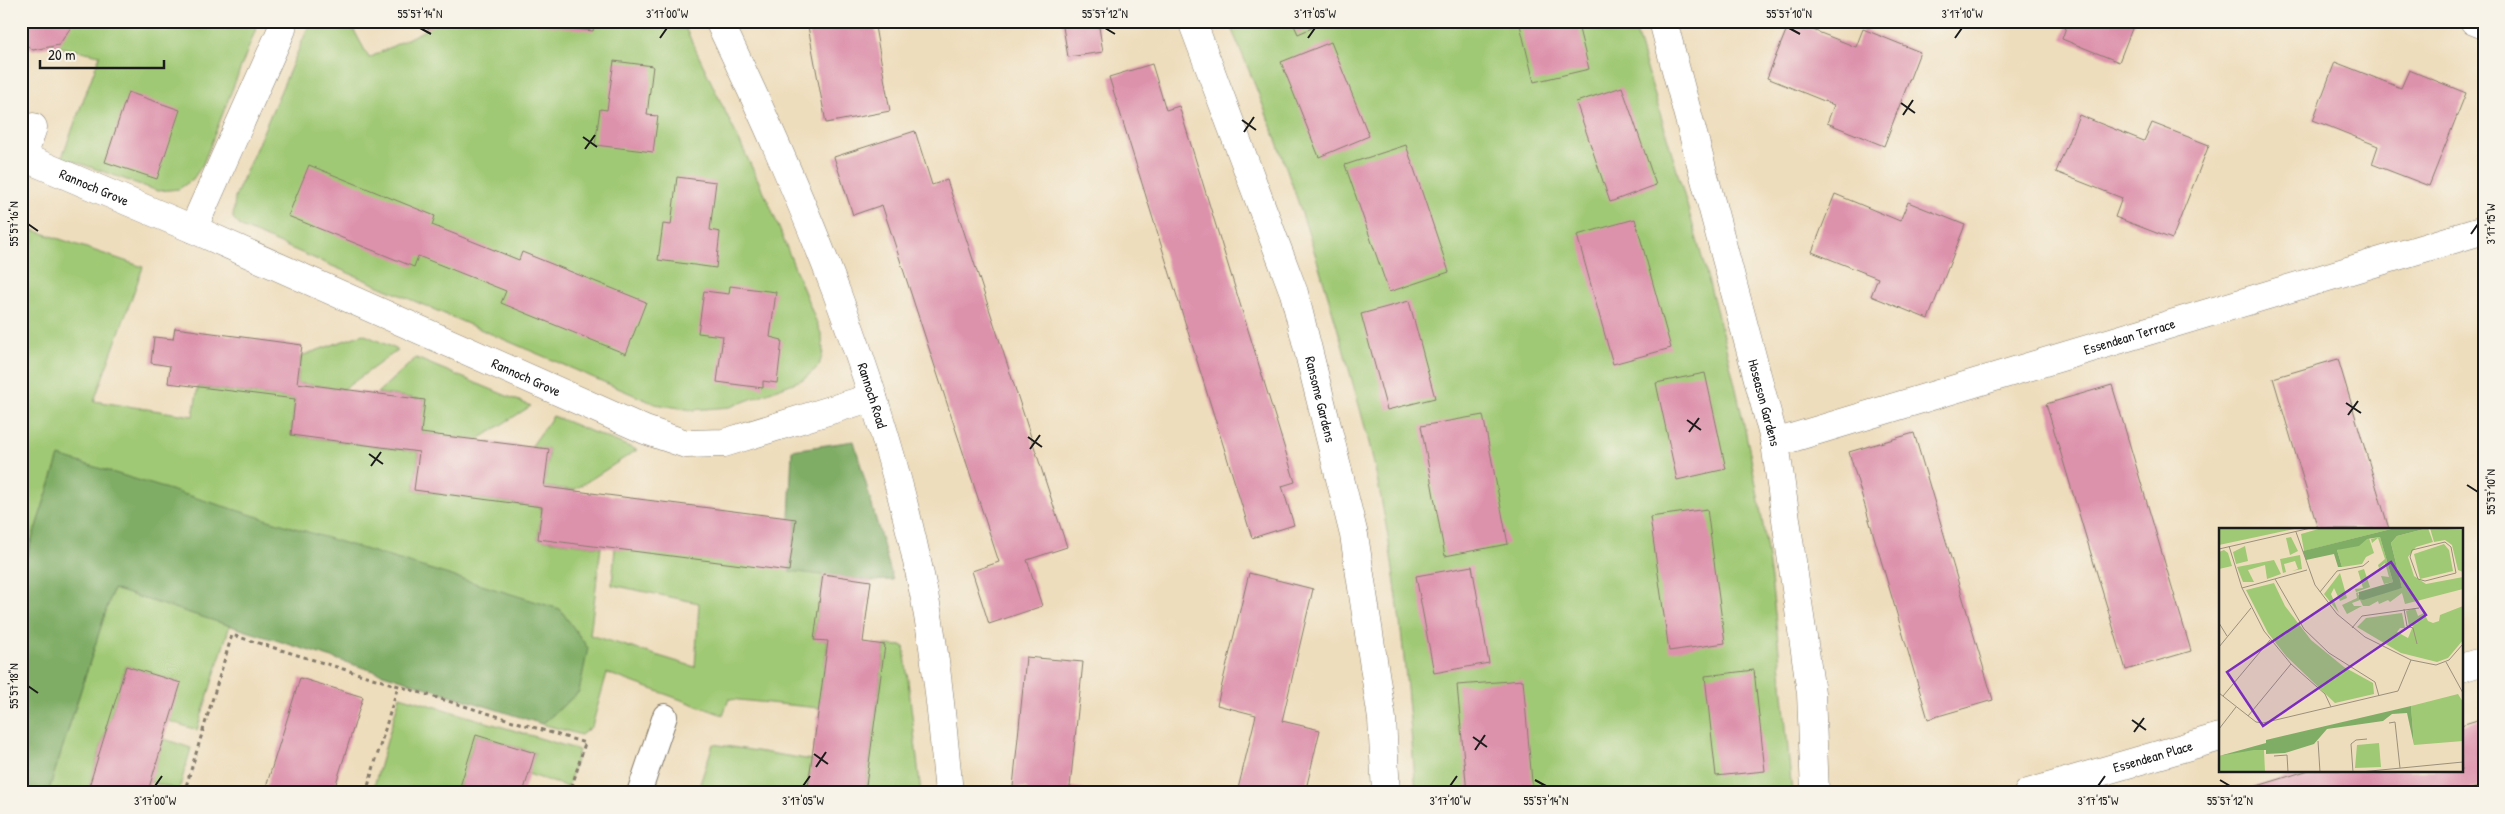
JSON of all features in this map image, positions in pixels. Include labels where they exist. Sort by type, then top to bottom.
[{"type":"street","points":[[193,229],[282,29],[281,21]]},
{"type":"street","name":"Rannoch Road","points":[[719,21],[802,201],[837,289],[873,397],[901,492],[934,644],[950,793]]},
{"type":"street","name":"Ransome Gardens","points":[[1192,21],[1294,293],[1354,535],[1382,719],[1386,793]]},
{"type":"street","name":"Hoseason Gardens","points":[[1664,21],[1775,443],[1811,693],[1815,793]]},
{"type":"street","points":[[2474,21],[2484,25]]},
{"type":"street","name":"Rannoch Grove","points":[[33,128],[23,157],[193,229],[645,430],[686,444],[724,443],[873,397]]},
{"type":"street","name":"Essendean Terrace","points":[[1775,443],[2484,230]]},
{"type":"street","points":[[2462,668],[2484,661]]},
{"type":"street","name":"Essendean Place","points":[[2028,793],[2219,737]]},
{"type":"lane","points":[[639,793],[665,716]]},
{"type":"path","points":[[184,793],[232,635],[585,743],[570,793]]},
{"type":"path","points":[[366,793],[398,686]]},
{"type":"green space","points":[[21,21],[259,21],[203,164],[193,179],[179,189],[158,191],[62,157],[100,55],[21,39]]},
{"type":"green space","points":[[311,21],[349,21],[369,58],[427,29],[423,21],[682,21],[769,203],[822,336],[823,352],[819,366],[804,379],[730,407],[692,410],[655,404],[241,227],[233,218],[235,197]]},
{"type":"green space","points":[[1228,21],[1633,21],[1721,326],[1749,450],[1767,548],[1792,793],[1416,793],[1405,665],[1395,580],[1381,496],[1369,444],[1336,322],[1309,235],[1263,105]]},
{"type":"green space","points":[[21,226],[143,267],[94,401],[193,416],[198,387],[295,399],[291,435],[419,452],[414,490],[542,507],[538,539],[601,547],[590,635],[695,667],[699,603],[612,585],[615,548],[823,574],[814,639],[828,641],[819,708],[729,699],[723,715],[607,673],[592,726],[581,735],[542,724],[579,692],[59,457],[21,573]]},
{"type":"green space","points":[[363,334],[398,350],[344,389],[297,383],[301,356]]},
{"type":"green space","points":[[416,358],[531,406],[477,440],[421,433],[425,400],[377,393]]},
{"type":"green space","points":[[553,416],[637,450],[574,490],[544,487],[549,449],[531,447]]},
{"type":"green space","points":[[854,441],[893,580],[871,581],[789,571],[796,520],[789,519],[792,450]]},
{"type":"green space","points":[[59,456],[560,609],[588,648],[579,692],[542,724],[113,589],[48,793],[21,793],[21,573]]},
{"type":"green space","points":[[113,589],[230,625],[197,730],[169,721],[180,683],[126,666],[87,793],[48,793]]},
{"type":"green space","points":[[885,645],[904,646],[921,793],[865,793]]},
{"type":"green space","points":[[400,696],[579,750],[568,787],[528,774],[535,753],[476,735],[458,793],[372,793]]},
{"type":"green space","points":[[164,739],[191,748],[179,790],[150,782]]},
{"type":"green space","points":[[713,744],[812,760],[807,793],[697,793]]},
{"type":"building","points":[[21,21],[73,21],[73,24],[59,45],[33,50],[21,41]]},
{"type":"building","points":[[423,21],[440,21],[427,29]]},
{"type":"building","points":[[536,21],[595,21],[593,31],[535,24]]},
{"type":"building","points":[[807,21],[874,21],[890,111],[826,123]]},
{"type":"building","points":[[1062,21],[1098,21],[1103,52],[1068,57]]},
{"type":"building","points":[[1292,21],[1328,21],[1298,34]]},
{"type":"building","points":[[1519,21],[1577,21],[1589,69],[1534,82]]},
{"type":"building","points":[[1790,21],[1856,47],[1863,29],[1920,52],[1884,146],[1827,123],[1834,105],[1767,78]]},
{"type":"building","points":[[2068,21],[2135,21],[2119,62],[2062,39]]},
{"type":"building","points":[[1331,42],[1369,136],[1319,157],[1281,62]]},
{"type":"building","points":[[614,61],[653,66],[647,115],[658,116],[653,152],[595,145],[600,109],[607,110]]},
{"type":"building","points":[[2335,62],[2401,88],[2409,70],[2466,93],[2429,186],[2372,164],[2378,146],[2313,120]]},
{"type":"building","points":[[1152,64],[1166,110],[1179,106],[1295,482],[1282,486],[1294,525],[1252,538],[1109,77]]},
{"type":"building","points":[[1622,87],[1656,185],[1610,202],[1576,102]]},
{"type":"building","points":[[128,92],[180,110],[157,179],[105,162]]},
{"type":"building","points":[[2079,115],[2144,141],[2152,123],[2209,145],[2172,239],[2115,217],[2122,198],[2056,172]]},
{"type":"building","points":[[915,131],[932,185],[947,180],[1067,547],[1027,560],[1042,606],[989,624],[972,571],[999,562],[882,205],[853,215],[834,157]]},
{"type":"building","points":[[1406,145],[1449,272],[1389,292],[1345,165]]},
{"type":"building","points":[[309,165],[435,216],[432,225],[519,260],[522,252],[646,302],[626,354],[501,303],[506,291],[418,256],[414,267],[288,216]]},
{"type":"building","points":[[677,177],[716,182],[710,230],[720,232],[716,268],[658,260],[663,224],[671,225]]},
{"type":"building","points":[[1835,194],[1900,221],[1908,202],[1965,225],[1928,319],[1871,296],[1878,278],[1812,252]]},
{"type":"building","points":[[1635,219],[1671,348],[1613,364],[1577,235]]},
{"type":"building","points":[[730,286],[776,292],[770,337],[782,340],[777,383],[763,381],[763,388],[717,382],[723,336],[698,333],[704,291],[729,294]]},
{"type":"building","points":[[1409,301],[1435,398],[1387,410],[1361,314]]},
{"type":"building","points":[[2484,315],[2484,332],[2483,332],[2478,316]]},
{"type":"building","points":[[175,328],[302,345],[297,383],[425,400],[421,433],[549,449],[544,487],[796,519],[789,571],[538,539],[542,507],[414,490],[419,452],[291,435],[295,399],[168,383],[170,366],[151,363],[154,337],[173,339]]},
{"type":"building","points":[[2338,359],[2389,528],[2318,528],[2273,378]]},
{"type":"building","points":[[1705,373],[1726,469],[1677,480],[1656,383]]},
{"type":"building","points":[[2112,385],[2191,651],[2126,670],[2046,404]]},
{"type":"building","points":[[1483,415],[1508,544],[1445,556],[1421,426]]},
{"type":"building","points":[[1914,433],[1993,700],[1928,719],[1849,452]]},
{"type":"building","points":[[1707,509],[1725,643],[1669,651],[1650,517]]},
{"type":"building","points":[[1472,566],[1489,663],[1434,673],[1416,576]]},
{"type":"building","points":[[1249,573],[1313,589],[1282,721],[1320,730],[1305,793],[1237,793],[1256,715],[1217,705]]},
{"type":"building","points":[[823,574],[871,581],[863,642],[885,645],[865,793],[807,793],[828,641],[814,640]]},
{"type":"building","points":[[1026,657],[1083,662],[1070,787],[1085,789],[1084,793],[1026,793],[1027,788],[1013,787]]},
{"type":"building","points":[[126,666],[181,683],[148,791],[87,793]]},
{"type":"building","points":[[1754,670],[1765,771],[1716,776],[1705,676]]},
{"type":"building","points":[[300,678],[363,697],[333,793],[264,793]]},
{"type":"building","points":[[1523,680],[1533,793],[1467,793],[1457,685]]},
{"type":"building","points":[[2484,718],[2484,785],[2458,793],[2235,793],[2303,772],[2462,772],[2462,725]]},
{"type":"building","points":[[476,735],[535,753],[523,793],[458,793]]}]
